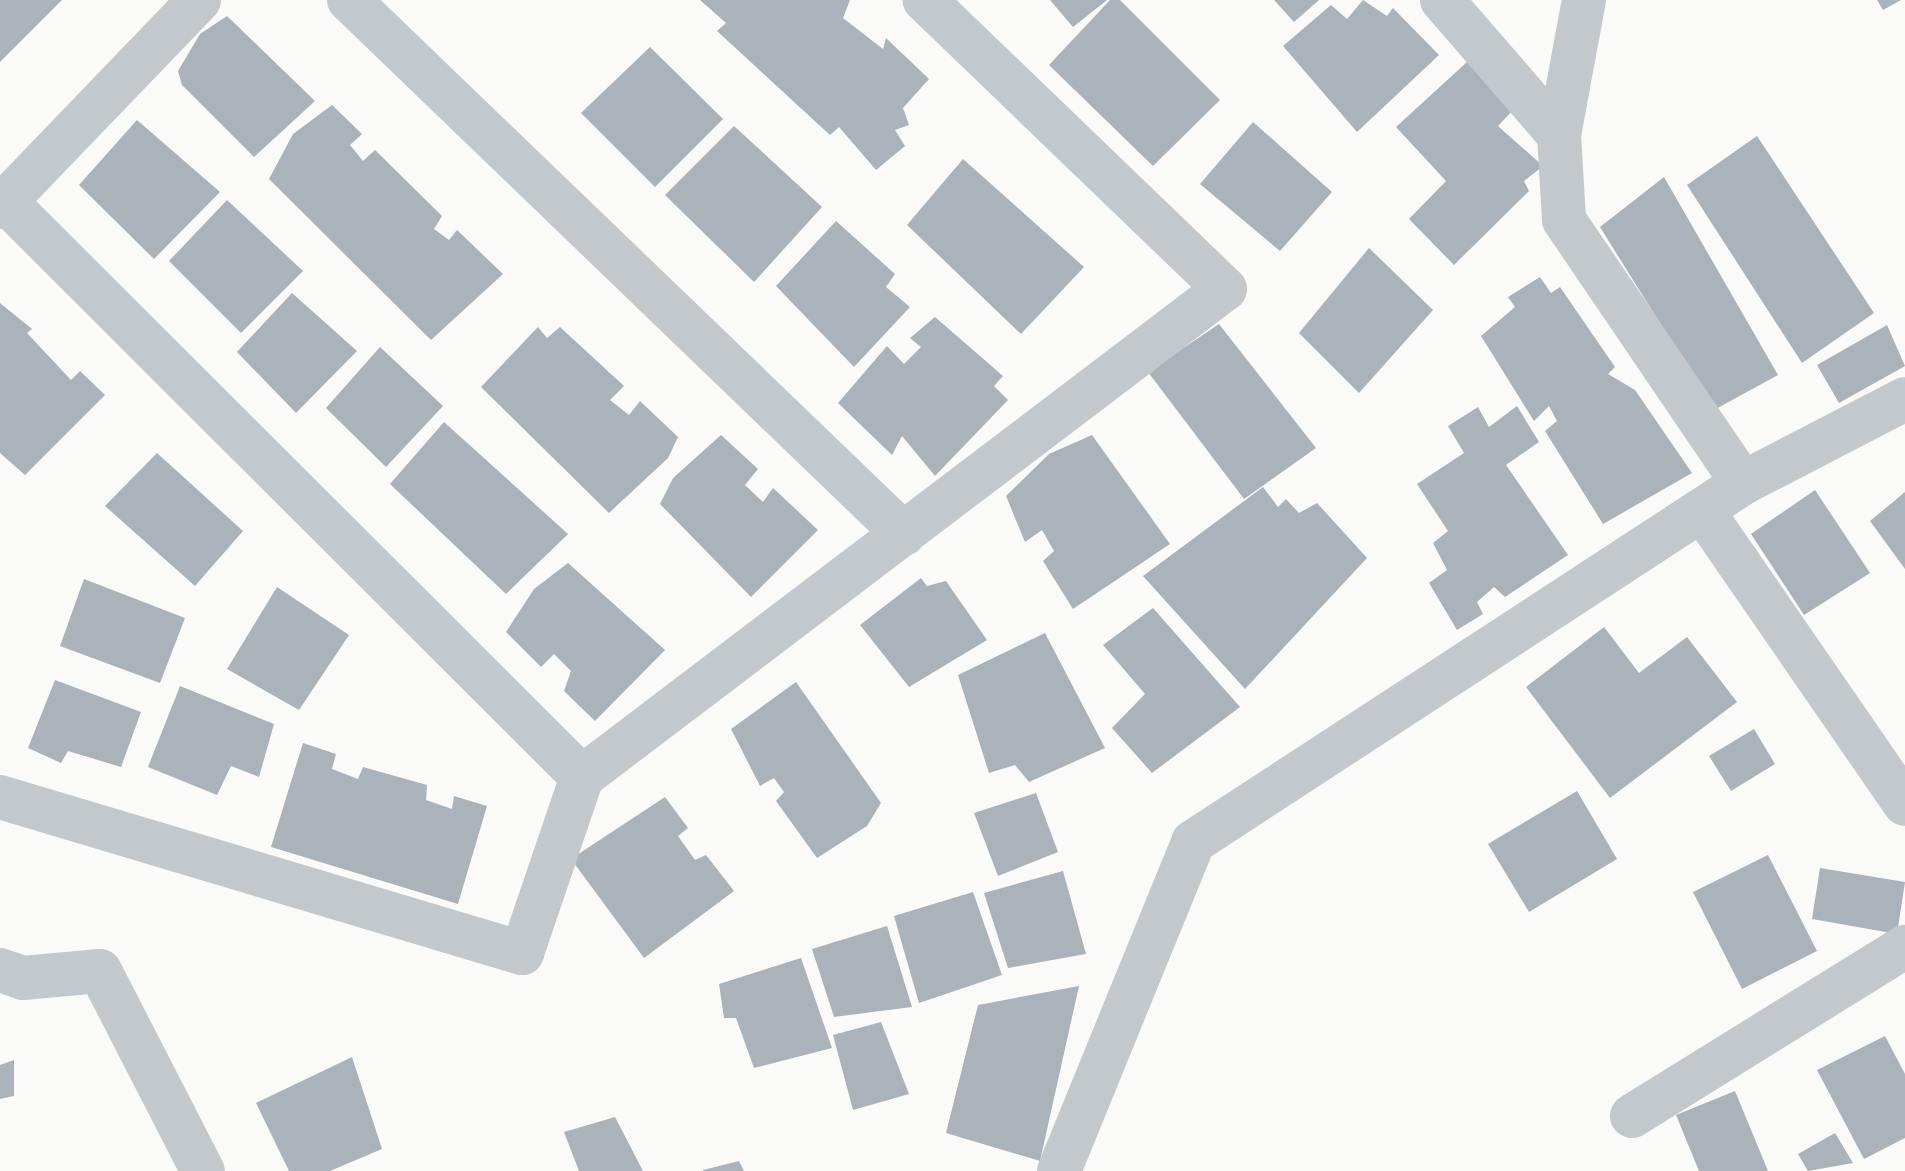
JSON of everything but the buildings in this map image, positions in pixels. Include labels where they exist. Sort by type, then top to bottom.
[{"type":"street","points":[[199,0],[3,204],[582,777]]},
{"type":"street","points":[[349,0],[904,534]]},
{"type":"street","points":[[0,797],[522,953],[582,777],[1225,289],[925,0]]},
{"type":"street","points":[[1442,0],[1559,135]]},
{"type":"street","points":[[1584,0],[1559,135],[1564,220],[1743,483]]},
{"type":"street","points":[[1059,1171],[1193,842],[1743,483],[1905,399]]},
{"type":"street","points":[[1702,510],[1905,804]]},
{"type":"street","points":[[1632,1116],[1905,947]]},
{"type":"street","points":[[8,981],[100,971],[203,1171]]}]
